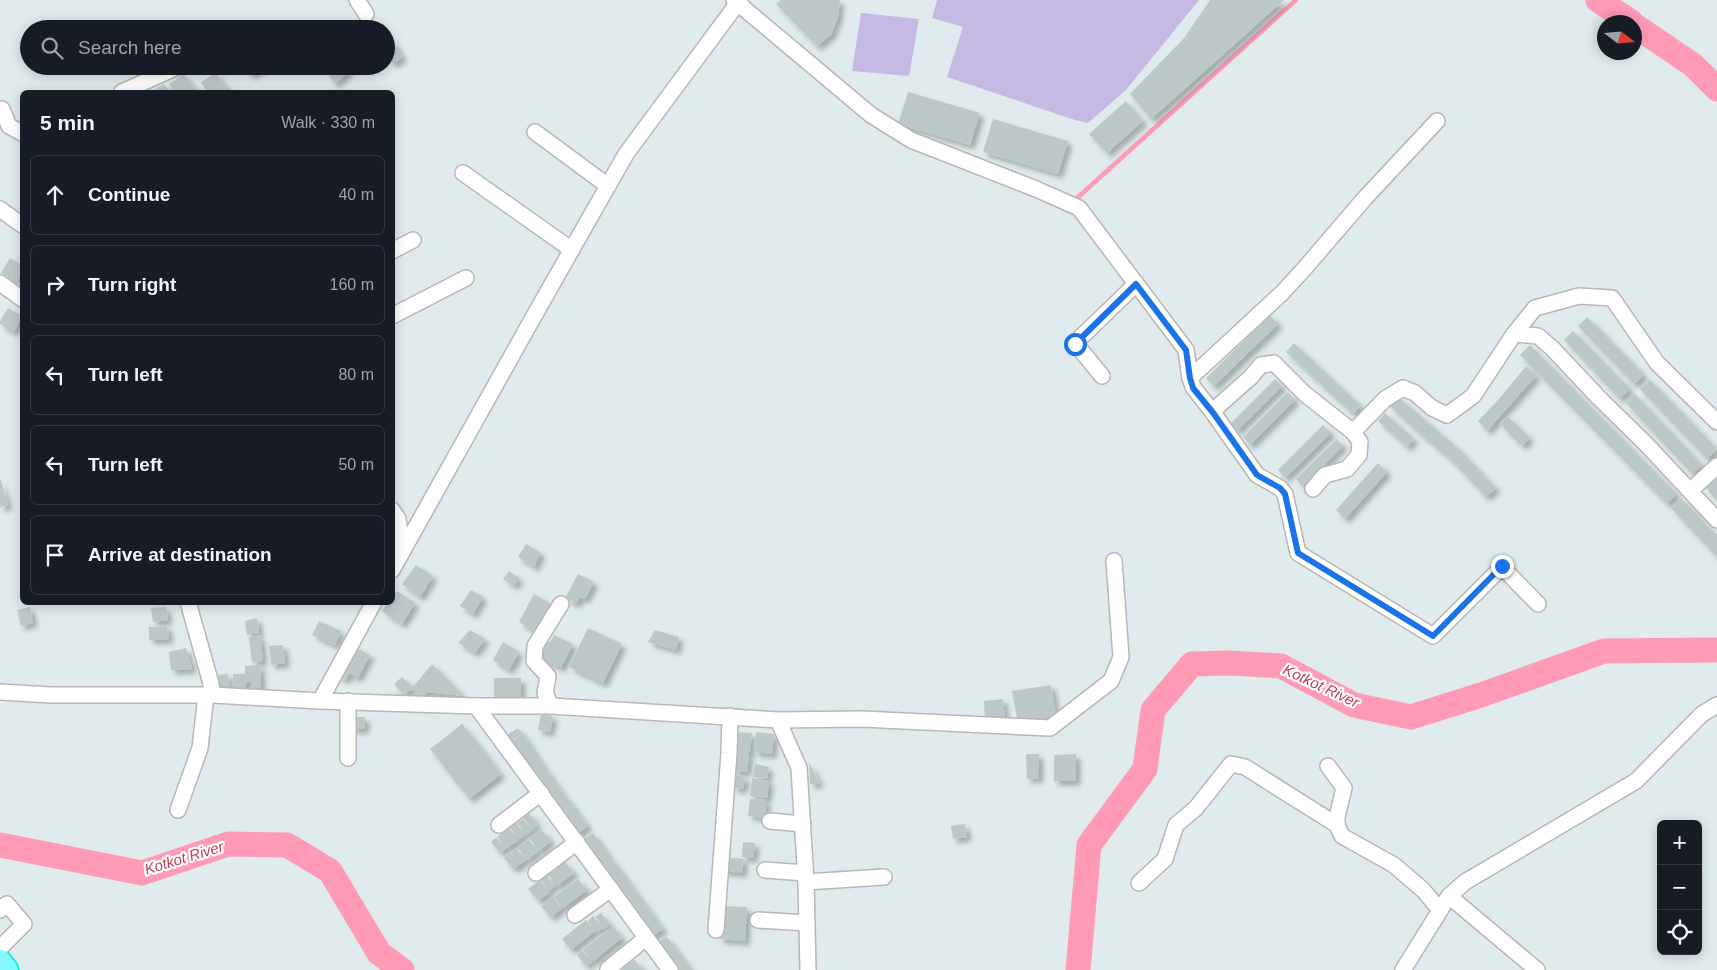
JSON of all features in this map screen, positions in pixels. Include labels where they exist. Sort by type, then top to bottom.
[{"type":"highway","points":[[0,961],[7,970]]},
{"type":"street","points":[[357,0],[366,14]]},
{"type":"street","points":[[395,565],[626,154],[737,1],[871,115],[911,140],[1079,208],[1186,350],[1193,388],[1214,414],[1257,475],[1280,488],[1285,494],[1298,553],[1433,636],[1502,566],[1538,604]]},
{"type":"street","points":[[126,90],[160,75]]},
{"type":"street","points":[[1,107],[9,126],[20,132]]},
{"type":"street","points":[[1190,378],[1282,293],[1365,198],[1438,121]]},
{"type":"street","points":[[535,132],[608,186]]},
{"type":"street","points":[[463,173],[572,250]]},
{"type":"street","points":[[0,209],[20,224]]},
{"type":"street","points":[[395,250],[414,240]]},
{"type":"street","points":[[395,314],[466,278]]},
{"type":"street","points":[[0,283],[20,298]]},
{"type":"street","points":[[1102,376],[1075,344],[1136,284]]},
{"type":"street","points":[[1353,432],[1384,399],[1403,388],[1415,393],[1432,408],[1447,415],[1473,396],[1514,334],[1535,308],[1579,296],[1612,298],[1657,363],[1717,422]]},
{"type":"street","points":[[1514,334],[1538,336],[1552,348],[1717,520]]},
{"type":"street","points":[[1214,414],[1217,407],[1251,378],[1261,366],[1274,363],[1323,410],[1353,432],[1360,442],[1358,455],[1347,469],[1325,475],[1313,489]]},
{"type":"street","points":[[1690,491],[1717,466]]},
{"type":"street","points":[[395,514],[398,519],[403,550]]},
{"type":"street","points":[[0,692],[51,695],[209,695],[320,701],[476,706],[551,706],[778,720],[862,720],[1050,728],[1111,681],[1121,658],[1114,561]]},
{"type":"street","points":[[551,706],[545,693],[548,676],[534,661],[535,646],[561,604]]},
{"type":"street","points":[[178,810],[200,748],[210,680],[189,605]]},
{"type":"street","points":[[320,701],[372,605]]},
{"type":"street","points":[[348,701],[348,758]]},
{"type":"street","points":[[476,706],[670,970]]},
{"type":"street","points":[[1403,970],[1449,896],[1465,882],[1636,781],[1702,714],[1717,706]]},
{"type":"street","points":[[716,930],[730,716]]},
{"type":"street","points":[[778,720],[799,768],[806,877],[808,970]]},
{"type":"street","points":[[1139,883],[1165,859],[1176,825],[1196,808],[1231,764],[1244,767],[1337,826]]},
{"type":"street","points":[[1328,766],[1344,788],[1337,818],[1337,826],[1342,836],[1394,865],[1423,890],[1440,910]]},
{"type":"street","points":[[499,825],[541,793]]},
{"type":"street","points":[[770,821],[802,824]]},
{"type":"street","points":[[536,873],[577,842]]},
{"type":"street","points":[[765,870],[806,877],[884,877]]},
{"type":"street","points":[[575,915],[611,889]]},
{"type":"street","points":[[1449,896],[1537,970]]},
{"type":"street","points":[[0,910],[7,904],[24,924],[0,948]]},
{"type":"street","points":[[758,920],[807,923]]},
{"type":"street","points":[[608,968],[646,938]]},
{"type":"shaded area","points":[[937,0],[1199,0],[1126,90],[1088,123],[947,77],[963,27],[932,18]]},
{"type":"shaded area","points":[[861,13],[919,19],[909,76],[852,71]]},
{"type":"building","points":[[781,0],[840,0],[838,17],[831,35],[817,46],[776,4]]},
{"type":"building","points":[[1210,0],[1284,0],[1151,119],[1130,94],[1184,38]]},
{"type":"building","points":[[395,45],[403,57],[395,63]]},
{"type":"building","points":[[185,75],[195,90],[174,90],[169,84]]},
{"type":"building","points":[[213,75],[217,75],[227,89],[206,90],[201,82]]},
{"type":"building","points":[[330,75],[345,75],[334,84]]},
{"type":"building","points":[[164,84],[168,90],[154,90]]},
{"type":"building","points":[[908,92],[980,113],[970,145],[898,124]]},
{"type":"building","points":[[1126,101],[1143,121],[1107,153],[1089,134]]},
{"type":"building","points":[[993,119],[1068,141],[1058,174],[983,152]]},
{"type":"building","points":[[10,258],[20,264],[20,276],[17,282],[1,273]]},
{"type":"building","points":[[8,308],[20,315],[20,320],[14,332],[0,324]]},
{"type":"building","points":[[1270,315],[1278,324],[1214,386],[1206,378]]},
{"type":"building","points":[[1587,317],[1644,375],[1634,384],[1578,326]]},
{"type":"building","points":[[1573,331],[1630,389],[1620,399],[1564,340]]},
{"type":"building","points":[[1294,343],[1361,406],[1353,414],[1286,352]]},
{"type":"building","points":[[1530,345],[1677,494],[1667,504],[1520,355]]},
{"type":"building","points":[[1526,366],[1536,376],[1487,431],[1478,421]]},
{"type":"building","points":[[1275,379],[1282,386],[1237,431],[1230,424]]},
{"type":"building","points":[[1650,380],[1717,449],[1707,459],[1640,389]]},
{"type":"building","points":[[1288,392],[1295,400],[1250,445],[1243,437]]},
{"type":"building","points":[[1635,394],[1702,465],[1692,474],[1626,403]]},
{"type":"building","points":[[1398,397],[1460,450],[1496,488],[1486,497],[1453,462],[1390,407]]},
{"type":"building","points":[[1385,413],[1414,439],[1407,447],[1378,421]]},
{"type":"building","points":[[1507,416],[1530,438],[1522,446],[1500,424]]},
{"type":"building","points":[[1323,425],[1331,433],[1285,478],[1278,470]]},
{"type":"building","points":[[1337,439],[1343,446],[1302,486],[1296,479]]},
{"type":"building","points":[[1378,463],[1387,472],[1345,519],[1336,510]]},
{"type":"building","points":[[0,478],[8,505],[0,508]]},
{"type":"building","points":[[1715,478],[1717,480],[1717,500],[1705,487]]},
{"type":"building","points":[[1681,498],[1717,536],[1717,557],[1671,508]]},
{"type":"building","points":[[526,544],[541,553],[534,567],[518,557]]},
{"type":"building","points":[[416,565],[433,576],[420,597],[402,584]]},
{"type":"building","points":[[509,571],[519,578],[514,586],[503,579]]},
{"type":"building","points":[[578,574],[594,582],[585,599],[580,597],[576,604],[565,598]]},
{"type":"building","points":[[471,590],[483,597],[473,614],[460,606]]},
{"type":"building","points":[[397,591],[415,603],[402,624],[382,611],[386,605],[395,605],[395,593]]},
{"type":"building","points":[[534,594],[553,605],[538,633],[519,622]]},
{"type":"building","points":[[30,607],[33,623],[21,626],[17,610]]},
{"type":"building","points":[[166,607],[168,620],[153,622],[151,608]]},
{"type":"building","points":[[257,618],[259,633],[247,635],[245,621]]},
{"type":"building","points":[[319,621],[341,631],[335,645],[312,635]]},
{"type":"building","points":[[167,626],[169,639],[149,640],[149,627]]},
{"type":"building","points":[[588,628],[622,644],[603,683],[569,667]]},
{"type":"building","points":[[470,630],[485,639],[475,653],[458,643]]},
{"type":"building","points":[[655,630],[679,637],[676,650],[648,642]]},
{"type":"building","points":[[260,635],[263,661],[252,662],[249,637]]},
{"type":"building","points":[[554,635],[573,644],[561,668],[536,656],[544,640],[550,642]]},
{"type":"building","points":[[503,642],[519,652],[509,670],[493,660]]},
{"type":"building","points":[[283,645],[285,663],[271,665],[269,646]]},
{"type":"building","points":[[353,646],[370,655],[358,678],[349,673],[345,680],[337,675]]},
{"type":"building","points":[[186,648],[192,669],[171,670],[169,652]]},
{"type":"building","points":[[432,664],[464,696],[426,692],[425,695],[418,695],[418,690],[411,689],[404,695],[394,684],[402,677],[413,687]]},
{"type":"building","points":[[260,665],[261,688],[251,688],[251,681],[246,683],[246,694],[233,694],[233,674],[245,674],[245,666]]},
{"type":"building","points":[[228,674],[230,692],[215,694],[215,675]]},
{"type":"building","points":[[494,678],[521,678],[521,698],[494,698]]},
{"type":"building","points":[[1051,685],[1056,716],[1018,723],[1012,691]]},
{"type":"building","points":[[1003,699],[1005,719],[985,721],[984,701]]},
{"type":"building","points":[[541,714],[553,716],[550,732],[538,730]]},
{"type":"building","points":[[350,717],[365,717],[365,729],[350,729]]},
{"type":"building","points":[[462,724],[501,774],[469,799],[430,749]]},
{"type":"building","points":[[518,728],[522,733],[510,742],[506,736]]},
{"type":"building","points":[[734,732],[752,733],[750,753],[732,752]]},
{"type":"building","points":[[756,732],[774,734],[772,754],[754,752]]},
{"type":"building","points":[[523,734],[539,759],[526,767],[510,743]]},
{"type":"building","points":[[733,753],[749,754],[747,772],[732,771]]},
{"type":"building","points":[[1026,754],[1039,754],[1039,778],[1027,779]]},
{"type":"building","points":[[1076,754],[1076,781],[1054,781],[1054,755]]},
{"type":"building","points":[[539,759],[565,796],[553,804],[527,768]]},
{"type":"building","points":[[809,762],[820,784],[810,784]]},
{"type":"building","points":[[755,764],[769,767],[767,779],[753,777]]},
{"type":"building","points":[[735,775],[745,777],[743,789],[733,788]]},
{"type":"building","points":[[752,778],[769,781],[767,798],[750,796]]},
{"type":"building","points":[[566,796],[579,814],[567,823],[554,805]]},
{"type":"building","points":[[750,799],[766,800],[765,818],[748,816]]},
{"type":"building","points":[[529,813],[538,825],[533,829],[523,818]]},
{"type":"building","points":[[579,814],[588,826],[576,835],[568,823]]},
{"type":"building","points":[[523,819],[532,830],[527,835],[517,823]]},
{"type":"building","points":[[516,823],[525,835],[519,839],[510,828]]},
{"type":"building","points":[[965,824],[967,837],[953,839],[951,826]]},
{"type":"building","points":[[509,828],[519,840],[507,848],[497,837]]},
{"type":"building","points":[[542,830],[551,841],[539,851],[530,839]]},
{"type":"building","points":[[593,833],[610,857],[601,864],[611,858],[663,929],[651,937],[581,841]]},
{"type":"building","points":[[496,837],[506,848],[500,853],[491,842]]},
{"type":"building","points":[[529,840],[538,852],[527,860],[518,848]]},
{"type":"building","points":[[743,842],[755,843],[753,858],[742,857]]},
{"type":"building","points":[[516,848],[526,860],[513,869],[504,858],[510,853],[517,862],[511,853]]},
{"type":"building","points":[[725,857],[744,859],[742,873],[723,871]]},
{"type":"building","points":[[565,862],[574,873],[557,886],[548,875]]},
{"type":"building","points":[[546,874],[555,886],[550,890],[540,879]]},
{"type":"building","points":[[578,879],[587,890],[563,908],[554,897]]},
{"type":"building","points":[[540,880],[550,892],[538,901],[528,889]]},
{"type":"building","points":[[553,897],[562,908],[551,917],[541,906]]},
{"type":"building","points":[[722,906],[747,907],[745,941],[719,939]]},
{"type":"building","points":[[601,913],[610,924],[604,929],[595,917]]},
{"type":"building","points":[[593,916],[602,928],[597,932],[588,921]]},
{"type":"building","points":[[586,920],[595,931],[571,950],[562,939]]},
{"type":"building","points":[[613,926],[622,938],[593,961],[583,950]]},
{"type":"building","points":[[666,936],[691,970],[673,970],[654,945]]},
{"type":"building","points":[[582,950],[592,962],[586,966],[577,955]]},
{"type":"building","points":[[635,960],[643,970],[621,970],[628,964]]},
{"type":"waterway","points":[[1072,198],[1076,199],[1296,0]]},
{"type":"waterway","name":"Kotkot River","points":[[1598,0],[1620,15]]},
{"type":"waterway","name":"Kotkot River","points":[[1642,30],[1693,65],[1717,89]]},
{"type":"waterway","name":"Kotkot River","points":[[1078,970],[1089,845],[1145,769],[1153,710],[1192,664],[1230,663],[1281,666],[1354,705],[1411,717],[1481,695],[1604,651],[1717,650]]},
{"type":"waterway","name":"Kotkot River","points":[[0,845],[142,873],[228,844],[287,845],[330,871],[379,953],[402,970]]},
{"type":"route","points":[[1075,344],[1136,284],[1186,350],[1193,388],[1214,414],[1257,475],[1280,488],[1285,494],[1298,553],[1433,636],[1502,566]]}]
